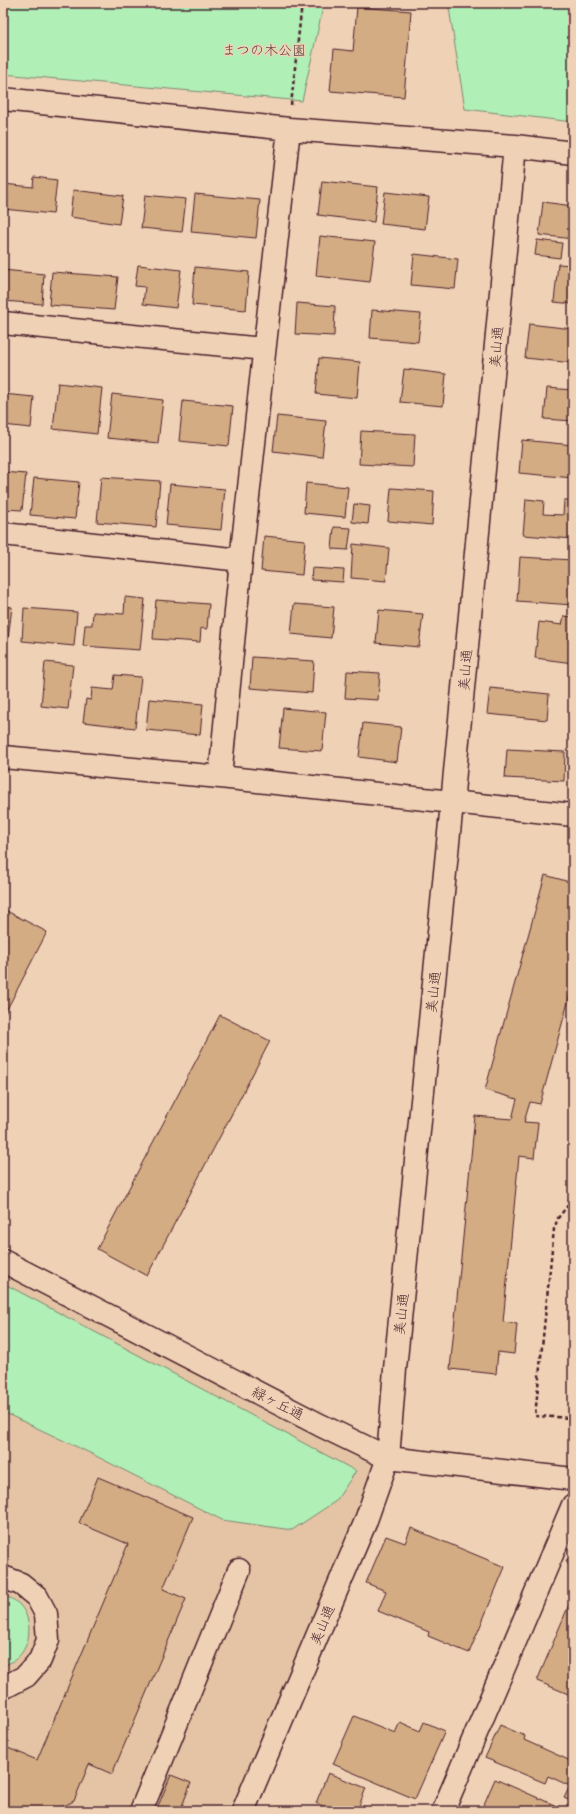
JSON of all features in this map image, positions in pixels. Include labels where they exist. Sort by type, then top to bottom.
[{"type":"street","points":[[3,99],[289,129],[515,146],[573,153]]},
{"type":"street","points":[[220,777],[241,560],[289,129]]},
{"type":"street","name":"美山通","points":[[243,1811],[365,1523],[388,1458],[395,1369],[452,803],[515,146]]},
{"type":"street","points":[[3,323],[264,349]]},
{"type":"street","points":[[3,534],[241,560]]},
{"type":"street","points":[[3,757],[220,777],[573,815]]},
{"type":"street","name":"緑ヶ丘通","points":[[3,1261],[320,1425],[388,1458],[573,1479]]},
{"type":"street","points":[[443,1811],[573,1505]]},
{"type":"street","points":[[141,1811],[239,1570]]},
{"type":"street","points":[[3,1577],[21,1584],[37,1597],[46,1614],[48,1640],[40,1660],[26,1676],[3,1688]]},
{"type":"path","points":[[289,129],[302,3]]},
{"type":"path","points":[[573,1177],[569,1204],[558,1218],[554,1230],[535,1416],[573,1418]]},
{"type":"shaded area","points":[[3,1261],[388,1458],[243,1811],[3,1811]]},
{"type":"green space","name":"まつの木公園","points":[[3,3],[324,3],[302,101],[3,74]]},
{"type":"green space","points":[[442,3],[573,3],[573,122],[465,109],[449,8]]},
{"type":"green space","points":[[3,1283],[356,1471],[336,1501],[292,1530],[222,1520],[92,1454],[3,1412]]},
{"type":"green space","points":[[3,1596],[14,1600],[23,1608],[29,1630],[27,1642],[22,1652],[14,1660],[3,1665]]},
{"type":"building","points":[[357,7],[411,11],[404,97],[330,91],[334,49],[353,51]]},
{"type":"building","points":[[34,177],[57,180],[53,214],[3,209],[3,184],[33,187]]},
{"type":"building","points":[[322,181],[378,187],[374,222],[318,215]]},
{"type":"building","points":[[73,190],[123,196],[119,224],[70,217]]},
{"type":"building","points":[[385,192],[429,197],[425,229],[381,224]]},
{"type":"building","points":[[195,194],[260,200],[256,238],[191,232]]},
{"type":"building","points":[[145,195],[186,199],[182,232],[141,228]]},
{"type":"building","points":[[543,202],[573,206],[573,239],[539,235]]},
{"type":"building","points":[[320,236],[375,242],[370,282],[316,276]]},
{"type":"building","points":[[537,240],[562,243],[560,258],[535,255]]},
{"type":"building","points":[[414,254],[458,259],[455,289],[411,285]]},
{"type":"building","points":[[558,264],[573,265],[573,304],[554,302]]},
{"type":"building","points":[[138,265],[181,270],[176,308],[143,304],[145,287],[135,286]]},
{"type":"building","points":[[195,267],[249,272],[246,310],[192,305]]},
{"type":"building","points":[[3,270],[44,274],[42,304],[3,301]]},
{"type":"building","points":[[52,272],[118,277],[114,310],[49,305]]},
{"type":"building","points":[[297,303],[335,306],[334,336],[295,334]]},
{"type":"building","points":[[372,310],[421,314],[418,342],[370,338]]},
{"type":"building","points":[[529,324],[573,329],[573,363],[525,358]]},
{"type":"building","points":[[319,358],[360,362],[357,398],[316,394]]},
{"type":"building","points":[[404,369],[446,374],[443,406],[400,402]]},
{"type":"building","points":[[58,383],[102,388],[97,434],[53,429]]},
{"type":"building","points":[[547,388],[573,390],[573,421],[544,419]]},
{"type":"building","points":[[3,394],[34,397],[31,428],[3,425]]},
{"type":"building","points":[[112,394],[163,400],[158,443],[107,438]]},
{"type":"building","points":[[183,401],[233,406],[229,446],[179,441]]},
{"type":"building","points":[[277,416],[326,421],[322,457],[273,451]]},
{"type":"building","points":[[361,431],[415,434],[413,467],[359,464]]},
{"type":"building","points":[[522,440],[573,445],[573,478],[519,473]]},
{"type":"building","points":[[3,472],[26,474],[22,510],[3,509]]},
{"type":"building","points":[[101,477],[160,481],[156,527],[97,522]]},
{"type":"building","points":[[34,478],[79,482],[75,519],[30,515]]},
{"type":"building","points":[[306,483],[348,487],[345,517],[304,513]]},
{"type":"building","points":[[170,484],[225,489],[221,530],[166,525]]},
{"type":"building","points":[[391,488],[434,491],[432,525],[388,521]]},
{"type":"building","points":[[526,499],[544,501],[543,514],[563,515],[564,500],[573,500],[573,539],[523,535]]},
{"type":"building","points":[[354,504],[370,506],[368,524],[352,522]]},
{"type":"building","points":[[334,527],[351,528],[348,550],[332,549]]},
{"type":"building","points":[[264,536],[305,540],[302,575],[261,571]]},
{"type":"building","points":[[353,544],[389,548],[386,581],[351,578]]},
{"type":"building","points":[[520,557],[573,560],[573,605],[517,601]]},
{"type":"building","points":[[312,568],[344,570],[343,582],[311,580]]},
{"type":"building","points":[[125,597],[145,599],[140,650],[83,646],[85,625],[92,625],[93,612],[124,614]]},
{"type":"building","points":[[156,600],[209,604],[207,629],[201,628],[200,642],[153,639]]},
{"type":"building","points":[[294,604],[334,607],[331,638],[291,634]]},
{"type":"building","points":[[3,606],[12,607],[8,639],[3,639]]},
{"type":"building","points":[[24,608],[77,612],[74,646],[22,641]]},
{"type":"building","points":[[379,610],[423,614],[419,647],[376,643]]},
{"type":"building","points":[[564,616],[573,617],[573,663],[535,658],[539,622],[562,625]]},
{"type":"building","points":[[252,657],[314,661],[312,693],[250,688]]},
{"type":"building","points":[[45,662],[73,665],[68,709],[41,706]]},
{"type":"building","points":[[347,671],[380,673],[378,700],[345,698]]},
{"type":"building","points":[[115,675],[141,677],[135,728],[83,722],[86,699],[91,700],[92,688],[113,690]]},
{"type":"building","points":[[490,688],[549,694],[547,720],[487,714]]},
{"type":"building","points":[[149,699],[203,704],[200,735],[146,730]]},
{"type":"building","points":[[283,708],[326,712],[322,751],[279,748]]},
{"type":"building","points":[[363,723],[401,727],[397,762],[359,757]]},
{"type":"building","points":[[507,749],[565,752],[564,781],[505,778]]},
{"type":"building","points":[[545,875],[573,883],[573,984],[540,1104],[530,1102],[524,1122],[538,1123],[534,1158],[519,1156],[503,1322],[517,1324],[514,1354],[498,1352],[496,1374],[450,1369],[475,1116],[512,1119],[517,1099],[485,1090]]},
{"type":"building","points":[[3,909],[47,932],[3,1017]]},
{"type":"building","points":[[220,1015],[270,1041],[147,1276],[97,1249]]},
{"type":"building","points":[[98,1477],[193,1517],[163,1589],[186,1599],[112,1774],[89,1764],[74,1801],[53,1811],[3,1811],[3,1746],[37,1760],[128,1544],[79,1523]]},
{"type":"building","points":[[411,1528],[505,1567],[469,1653],[428,1636],[429,1632],[378,1611],[386,1591],[366,1583],[386,1536],[405,1543]]},
{"type":"building","points":[[573,1558],[573,1573],[566,1560]]},
{"type":"building","points":[[573,1595],[573,1696],[537,1681]]},
{"type":"building","points":[[354,1716],[395,1733],[400,1722],[420,1731],[424,1722],[445,1731],[415,1799],[333,1764]]},
{"type":"building","points":[[500,1725],[525,1736],[524,1740],[573,1762],[573,1802],[564,1798],[570,1786],[548,1776],[545,1783],[485,1758]]},
{"type":"building","points":[[328,1773],[366,1788],[357,1811],[335,1811],[316,1803]]},
{"type":"building","points":[[171,1775],[191,1783],[180,1811],[156,1811]]},
{"type":"building","points":[[495,1779],[568,1811],[481,1811]]}]
